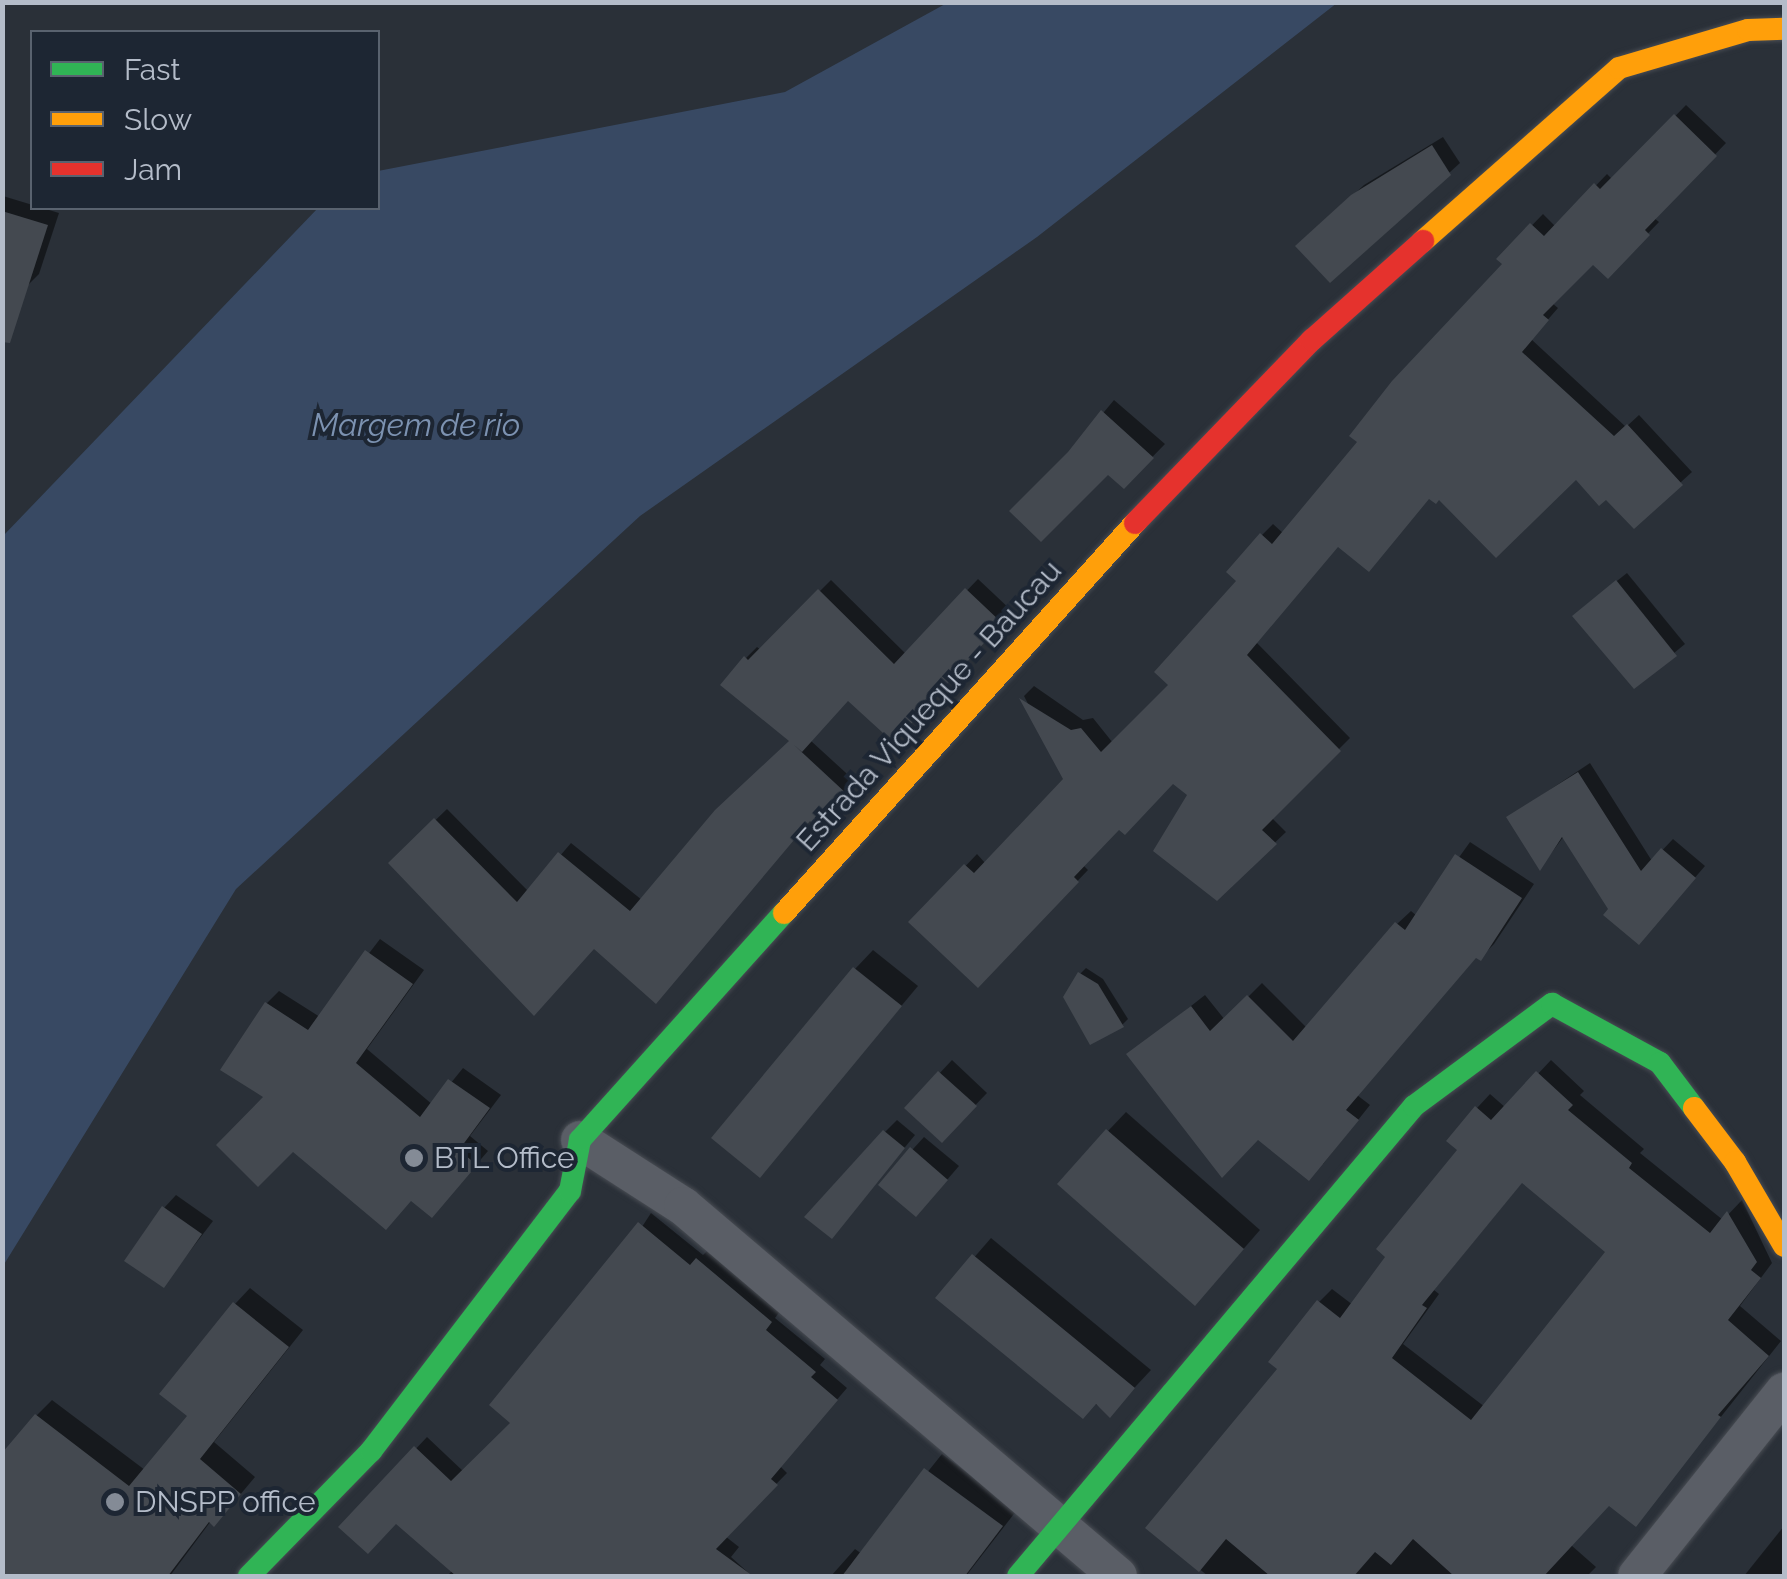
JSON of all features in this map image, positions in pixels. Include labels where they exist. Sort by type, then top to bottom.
[{"type":"main road","name":"Estrada Viqueque - Baucau","points":[[580,1140],[1128,530],[1312,340],[1619,68],[1748,30],[1784,29]]},
{"type":"main road","points":[[1018,1576],[1414,1106],[1552,1004],[1660,1064],[1735,1162],[1784,1246]]},
{"type":"main road","points":[[250,1576],[276,1544],[370,1452],[477,1314],[570,1191],[580,1140]]},
{"type":"street","points":[[580,1140],[683,1206],[1118,1576]]},
{"type":"street","points":[[1637,1576],[1784,1392]]},
{"type":"water","name":"Margem de rio","points":[[947,3],[1337,3],[1037,237],[640,516],[236,889],[3,1266],[3,536],[316,210],[380,210],[380,171],[785,92]]},
{"type":"building","points":[[1674,114],[1717,156],[1645,230],[1650,235],[1608,279],[1593,265],[1543,315],[1549,320],[1522,352],[1614,436],[1627,424],[1683,485],[1634,529],[1606,500],[1599,506],[1576,480],[1496,558],[1439,500],[1436,504],[1429,499],[1369,572],[1338,547],[1247,655],[1341,751],[1262,830],[1277,844],[1217,901],[1153,851],[1187,795],[1173,784],[1125,835],[1119,830],[1074,877],[1079,882],[978,988],[908,922],[964,864],[974,873],[1063,779],[1019,698],[1071,730],[1081,728],[1101,752],[1168,685],[1154,672],[1236,581],[1226,572],[1260,533],[1272,544],[1357,442],[1349,436],[1392,381],[1502,264],[1496,259],[1530,223],[1544,236],[1594,183],[1600,189]]},
{"type":"building","points":[[1432,145],[1451,175],[1330,283],[1295,246],[1351,195]]},
{"type":"building","points":[[2,211],[48,225],[10,343],[2,342]]},
{"type":"building","points":[[1101,410],[1154,458],[1124,489],[1108,475],[1041,542],[1009,511],[1068,452]]},
{"type":"building","points":[[1616,580],[1677,656],[1634,689],[1572,616]]},
{"type":"building","points":[[965,588],[1002,623],[894,743],[848,701],[802,752],[793,744],[848,795],[818,828],[810,821],[656,1004],[594,949],[534,1016],[388,863],[434,818],[517,902],[558,852],[630,911],[715,810],[789,741],[720,685],[744,656],[748,660],[818,589],[894,664]]},
{"type":"building","points":[[1578,772],[1641,871],[1661,848],[1696,878],[1639,945],[1603,915],[1608,909],[1562,837],[1540,871],[1506,817]]},
{"type":"building","points":[[1455,854],[1522,898],[1481,961],[1476,958],[1346,1110],[1359,1120],[1309,1181],[1258,1140],[1222,1178],[1126,1054],[1191,1006],[1210,1031],[1247,995],[1293,1041],[1395,922],[1405,930]]},
{"type":"building","points":[[365,950],[413,984],[356,1063],[420,1117],[448,1079],[490,1108],[459,1150],[477,1165],[432,1218],[411,1201],[386,1230],[293,1152],[258,1187],[216,1145],[263,1097],[220,1070],[265,1002],[308,1030]]},
{"type":"building","points":[[853,967],[902,1006],[760,1178],[711,1138]]},
{"type":"building","points":[[1078,972],[1098,984],[1124,1027],[1090,1045],[1063,997]]},
{"type":"building","points":[[938,1071],[977,1106],[942,1143],[904,1108]]},
{"type":"building","points":[[1536,1071],[1573,1105],[1568,1110],[1632,1163],[1629,1168],[1710,1233],[1727,1211],[1757,1262],[1751,1270],[1761,1278],[1728,1320],[1769,1356],[1718,1415],[1721,1417],[1636,1527],[1609,1506],[1544,1576],[1454,1576],[1413,1539],[1391,1565],[1375,1552],[1354,1576],[1270,1576],[1226,1539],[1199,1572],[1145,1528],[1277,1369],[1268,1362],[1317,1300],[1340,1318],[1385,1257],[1376,1249],[1457,1150],[1446,1141],[1475,1106],[1491,1120]],"holes":[[[1522,1183],[1605,1252],[1471,1420],[1392,1358],[1427,1308],[1422,1305]]]},
{"type":"building","points":[[1106,1129],[1244,1249],[1195,1306],[1057,1184]]},
{"type":"building","points":[[883,1130],[905,1148],[832,1239],[804,1217]]},
{"type":"building","points":[[910,1147],[948,1180],[916,1217],[878,1185]]},
{"type":"building","points":[[162,1206],[202,1234],[164,1288],[124,1261]]},
{"type":"building","points":[[638,1222],[690,1265],[696,1258],[772,1322],[766,1330],[816,1372],[811,1377],[838,1400],[771,1479],[778,1485],[716,1549],[753,1576],[456,1576],[396,1524],[368,1554],[338,1527],[414,1446],[451,1481],[510,1423],[489,1405]]},
{"type":"building","points":[[972,1254],[1135,1388],[1110,1418],[1096,1404],[1083,1419],[935,1298]]},
{"type":"building","points":[[233,1302],[289,1347],[200,1459],[241,1494],[214,1527],[209,1522],[168,1576],[2,1576],[2,1453],[35,1414],[129,1486],[187,1416],[159,1394]]},
{"type":"building","points":[[924,1468],[1003,1526],[965,1576],[842,1576]]},
{"type":"traffic: fast","points":[[249,1576],[371,1451],[570,1191],[580,1140],[784,913]]},
{"type":"traffic: fast","points":[[1018,1576],[1414,1106],[1552,1004],[1660,1063],[1694,1108]]},
{"type":"traffic: slow","points":[[1423,241],[1619,68],[1748,30],[1784,29]]},
{"type":"traffic: slow","points":[[784,913],[1135,523]]},
{"type":"traffic: slow","points":[[1694,1108],[1735,1162],[1784,1246]]},
{"type":"traffic: jam","points":[[1135,523],[1312,340],[1423,241]]},
{"type":"place","name":"BTL Office","points":[[414,1158]]},
{"type":"place","name":"DNSPP office","points":[[115,1502]]}]
